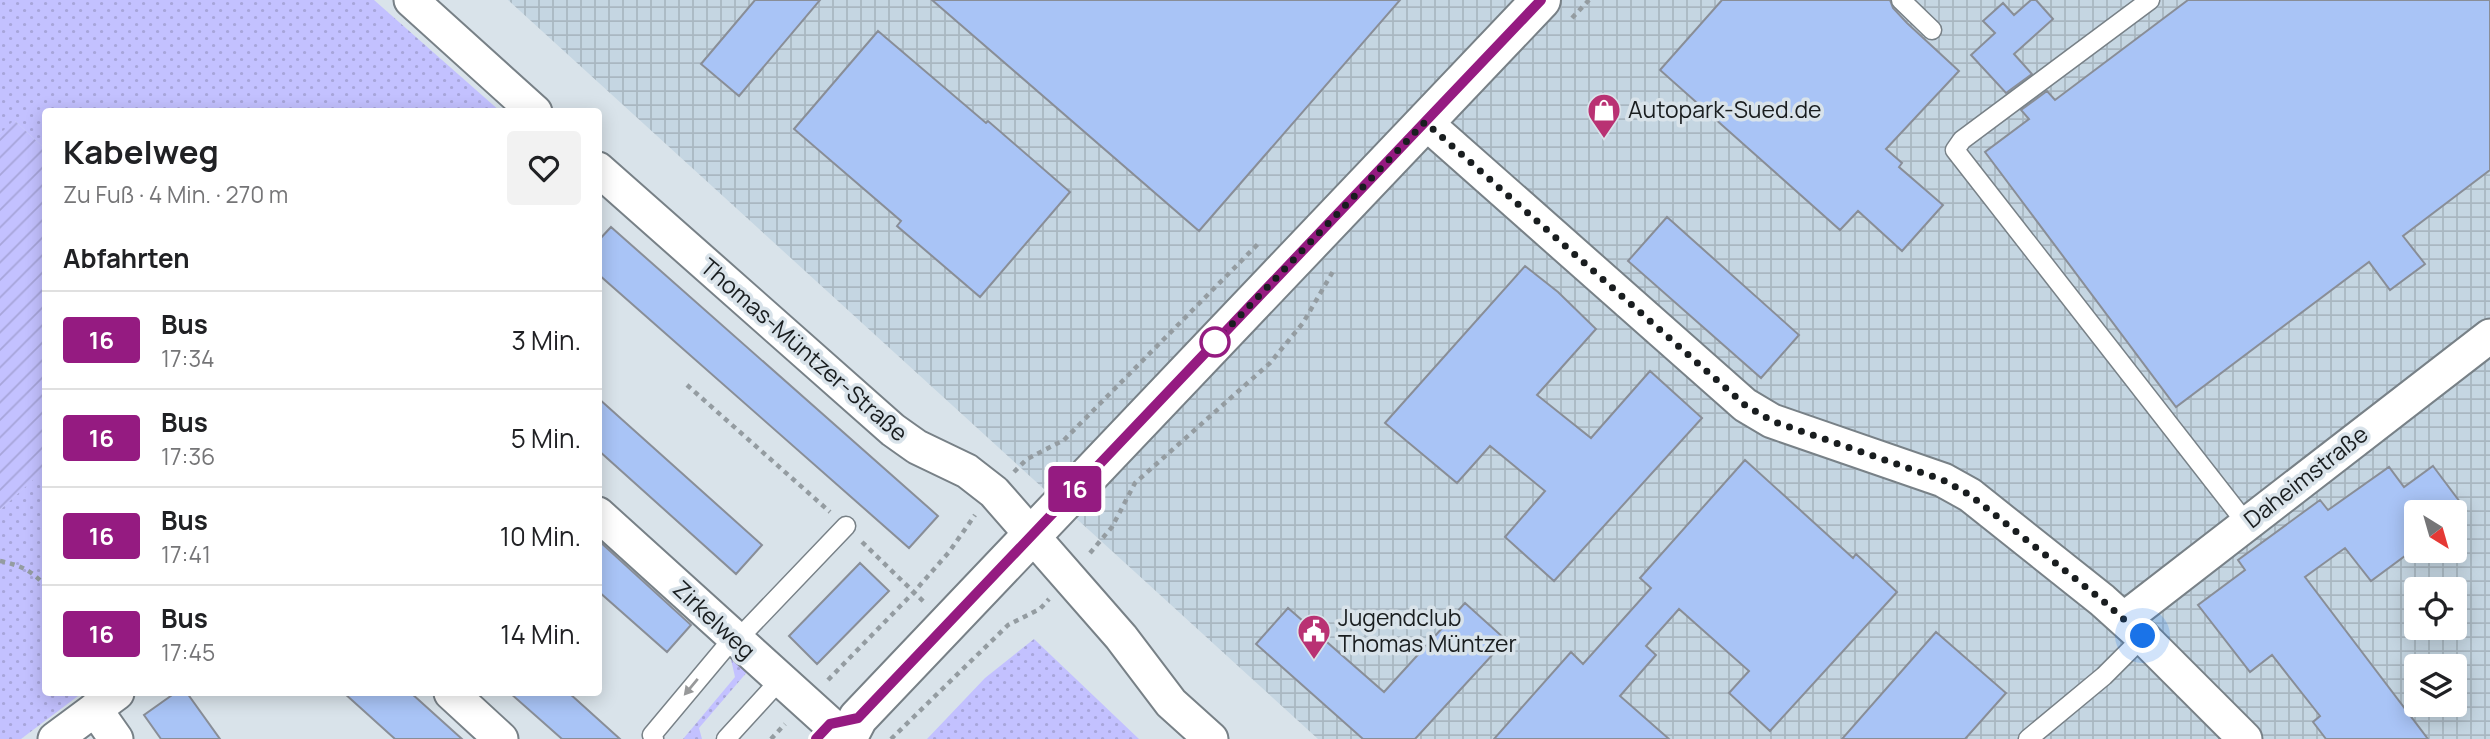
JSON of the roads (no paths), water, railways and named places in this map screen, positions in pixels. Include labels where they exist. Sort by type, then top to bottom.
[{"type":"street","points":[[411,0],[532,108]]},
{"type":"street","points":[[831,725],[947,624],[1425,122],[1556,10]]},
{"type":"street","points":[[1425,122],[1745,405],[1772,421],[1943,480],[1970,495],[2133,628],[2245,739]]},
{"type":"street","name":"Thomas-Müntzer-Straße","points":[[602,178],[893,430],[918,447],[967,471],[994,492],[1121,637],[1171,703],[1211,739]]},
{"type":"street","name":"Daheimstraße","points":[[2133,628],[2246,523],[2490,336]]},
{"type":"street","name":"Zirkelweg","points":[[602,518],[831,725]]},
{"type":"street","points":[[454,696],[501,739]]},
{"type":"street","points":[[55,739],[106,701],[116,739]]},
{"type":"lane","points":[[1900,0],[1932,30]]},
{"type":"lane","points":[[2150,0],[1962,140],[1955,150],[2246,523]]},
{"type":"lane","points":[[654,739],[652,735],[735,639],[846,526]]},
{"type":"lane","points":[[2028,739],[2104,676],[2133,628]]},
{"type":"lane","points":[[726,739],[780,680]]},
{"type":"place","name":"Autopark-Sued.de","points":[[1604,140]]},
{"type":"place","name":"Jugendclub Thomas Müntzer","points":[[1314,661]]}]
